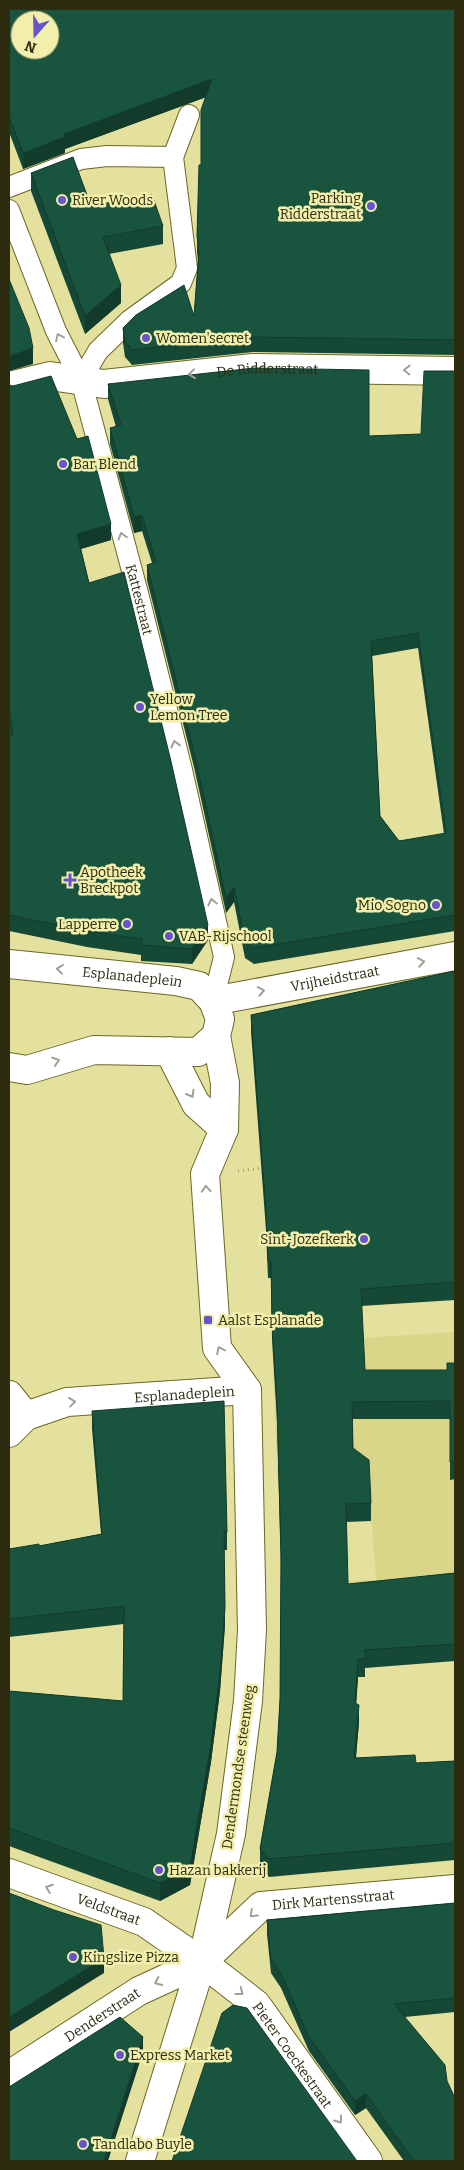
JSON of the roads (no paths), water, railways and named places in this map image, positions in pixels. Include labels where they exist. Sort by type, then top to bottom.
[{"type":"street","points":[[81,380],[98,351],[118,330],[181,283],[187,268],[173,157],[189,115]]},
{"type":"street","points":[[9,187],[81,159],[107,156],[173,157]]},
{"type":"street","name":"Kattestraat","points":[[9,210],[56,331],[81,380],[182,770],[224,957],[213,1001]]},
{"type":"street","name":"De Ridderstraat","points":[[9,386],[50,376],[104,384],[254,368],[455,371]]},
{"type":"street","name":"Vrijheidstraat","points":[[213,1001],[455,956]]},
{"type":"street","name":"Esplanadeplein","points":[[9,964],[199,986],[213,1001],[220,1019],[216,1036],[225,1083],[224,1129],[205,1174],[217,1348],[247,1390]]},
{"type":"street","points":[[9,1067],[27,1070],[94,1050],[198,1052],[216,1036]]},
{"type":"street","points":[[169,1051],[196,1104],[224,1129]]},
{"type":"street","name":"Esplanadeplein","points":[[9,1395],[17,1425],[67,1402],[247,1390]]},
{"type":"street","name":"Dendermondse steenweg","points":[[140,2161],[202,1962],[231,1834],[248,1701],[252,1630],[247,1390]]},
{"type":"street","name":"Veldstraat","points":[[9,1873],[144,1922],[202,1962]]},
{"type":"street","name":"Dirk Martensstraat","points":[[202,1962],[262,1906],[455,1889]]},
{"type":"street","name":"Denderstraat","points":[[9,2075],[140,1991],[202,1962]]},
{"type":"street","name":"Pieter Coeckestraat","points":[[202,1962],[256,2004],[368,2161]]},
{"type":"place","name":"River Woods","points":[[62,200]]},
{"type":"place","name":"Parking Ridderstraat","points":[[371,206]]},
{"type":"place","name":"Women'secret","points":[[146,338]]},
{"type":"place","name":"Bar Blend","points":[[63,464]]},
{"type":"place","name":"Yellow Lemon Tree","points":[[140,707]]},
{"type":"place","name":"Apotheek Breckpot","points":[[70,880]]},
{"type":"place","name":"Mio Sogno","points":[[436,905]]},
{"type":"place","name":"Lapperre","points":[[127,924]]},
{"type":"place","name":"VAB-Rijschool","points":[[169,936]]},
{"type":"place","name":"Sint-Jozefkerk","points":[[364,1239]]},
{"type":"place","name":"Aalst Esplanade","points":[[208,1320]]},
{"type":"place","name":"Hazan bakkerij","points":[[159,1870]]},
{"type":"place","name":"Kingslize Pizza","points":[[73,1957]]},
{"type":"place","name":"Express Market","points":[[120,2055]]},
{"type":"place","name":"Tandlabo Buyle","points":[[83,2144]]}]
